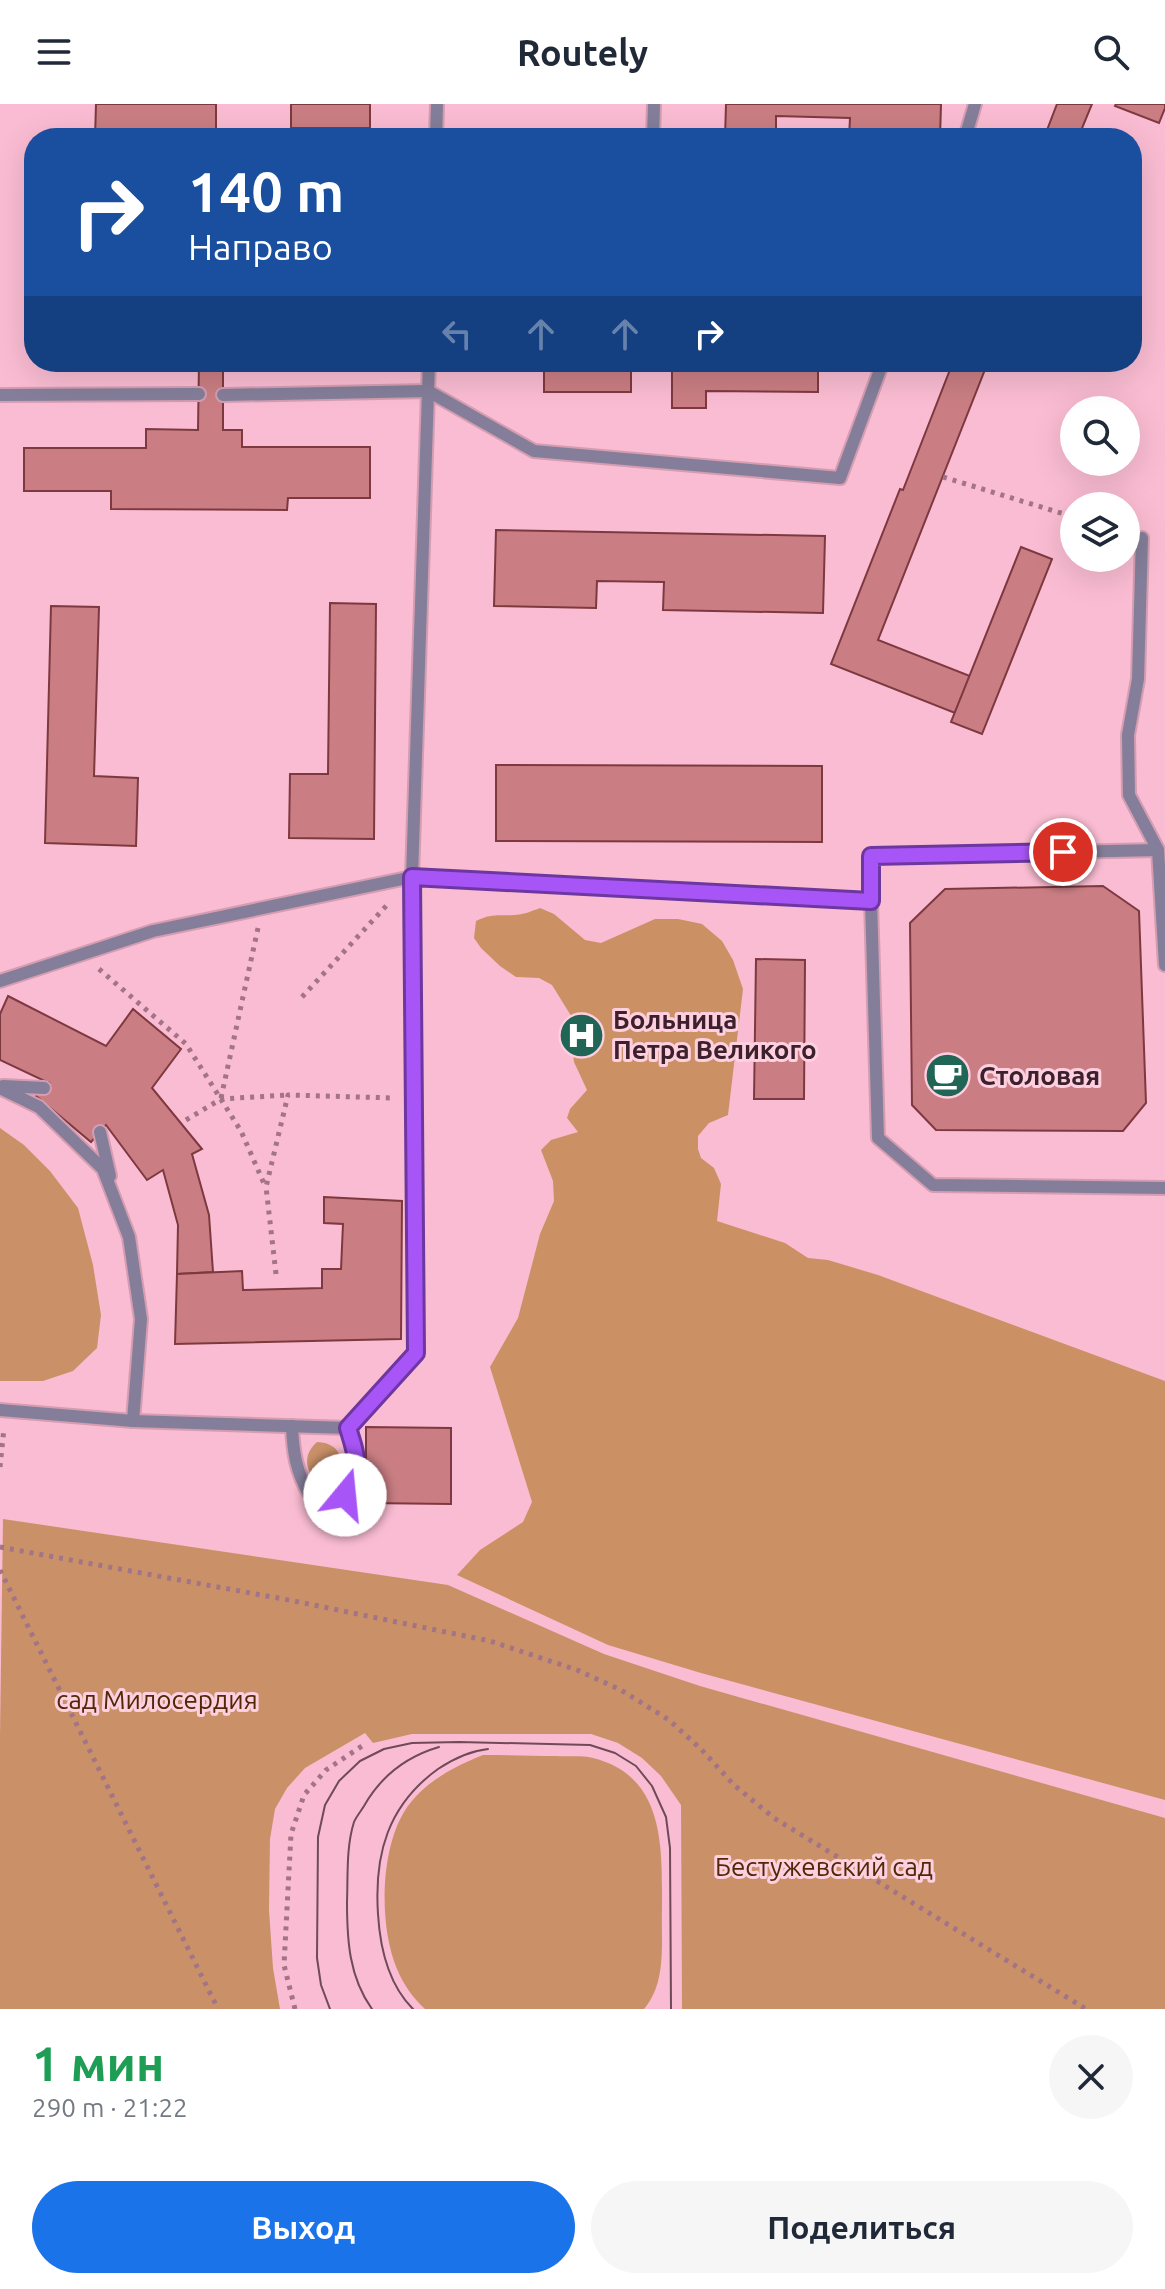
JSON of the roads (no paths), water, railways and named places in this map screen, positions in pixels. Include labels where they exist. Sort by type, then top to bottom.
[{"type":"lane","points":[[436,128],[437,104]]},
{"type":"lane","points":[[653,128],[654,104]]},
{"type":"lane","points":[[968,128],[975,104]]},
{"type":"lane","points":[[2,1411],[133,1421],[348,1428],[416,1353],[412,877],[429,372]]},
{"type":"lane","points":[[223,395],[428,391],[534,451],[840,478],[879,372]]},
{"type":"lane","points":[[0,395],[199,394]]},
{"type":"lane","points":[[1142,538],[1138,679],[1128,735],[1129,795],[1158,850],[1165,965]]},
{"type":"lane","points":[[1158,850],[871,856],[871,901],[878,1138],[933,1185],[1165,1188]]},
{"type":"lane","points":[[0,981],[153,931],[412,877],[871,901]]},
{"type":"lane","points":[[0,1086],[44,1088]]},
{"type":"lane","points":[[0,1086],[39,1107],[103,1169],[129,1237],[141,1319],[133,1421]]},
{"type":"lane","points":[[100,1132],[116,1203]]},
{"type":"lane","points":[[292,1426],[300,1479],[310,1495],[325,1499],[345,1495],[356,1478],[356,1452],[348,1428]]},
{"type":"tram line","points":[[330,2009],[321,1985],[317,1958],[318,1837],[325,1805],[339,1781],[360,1761],[384,1749],[412,1743],[459,1742],[590,1745],[615,1753],[636,1766],[652,1786],[666,1817],[670,1848],[671,2009]]},
{"type":"tram line","points":[[372,2009],[358,1984],[349,1944],[347,1916],[351,1832],[357,1816],[386,1777],[415,1756],[439,1747]]},
{"type":"tram line","points":[[413,2009],[391,1977],[381,1940],[377,1892],[382,1851],[396,1815],[421,1783],[456,1759],[488,1749]]},
{"type":"place","name":"Больница Петра Великого","points":[[582,1035]]},
{"type":"place","name":"Столовая","points":[[948,1076]]},
{"type":"park label","name":"сад Милосердия","points":[[157,1700]]},
{"type":"park label","name":"Бестужевский сад","points":[[824,1867]]}]
